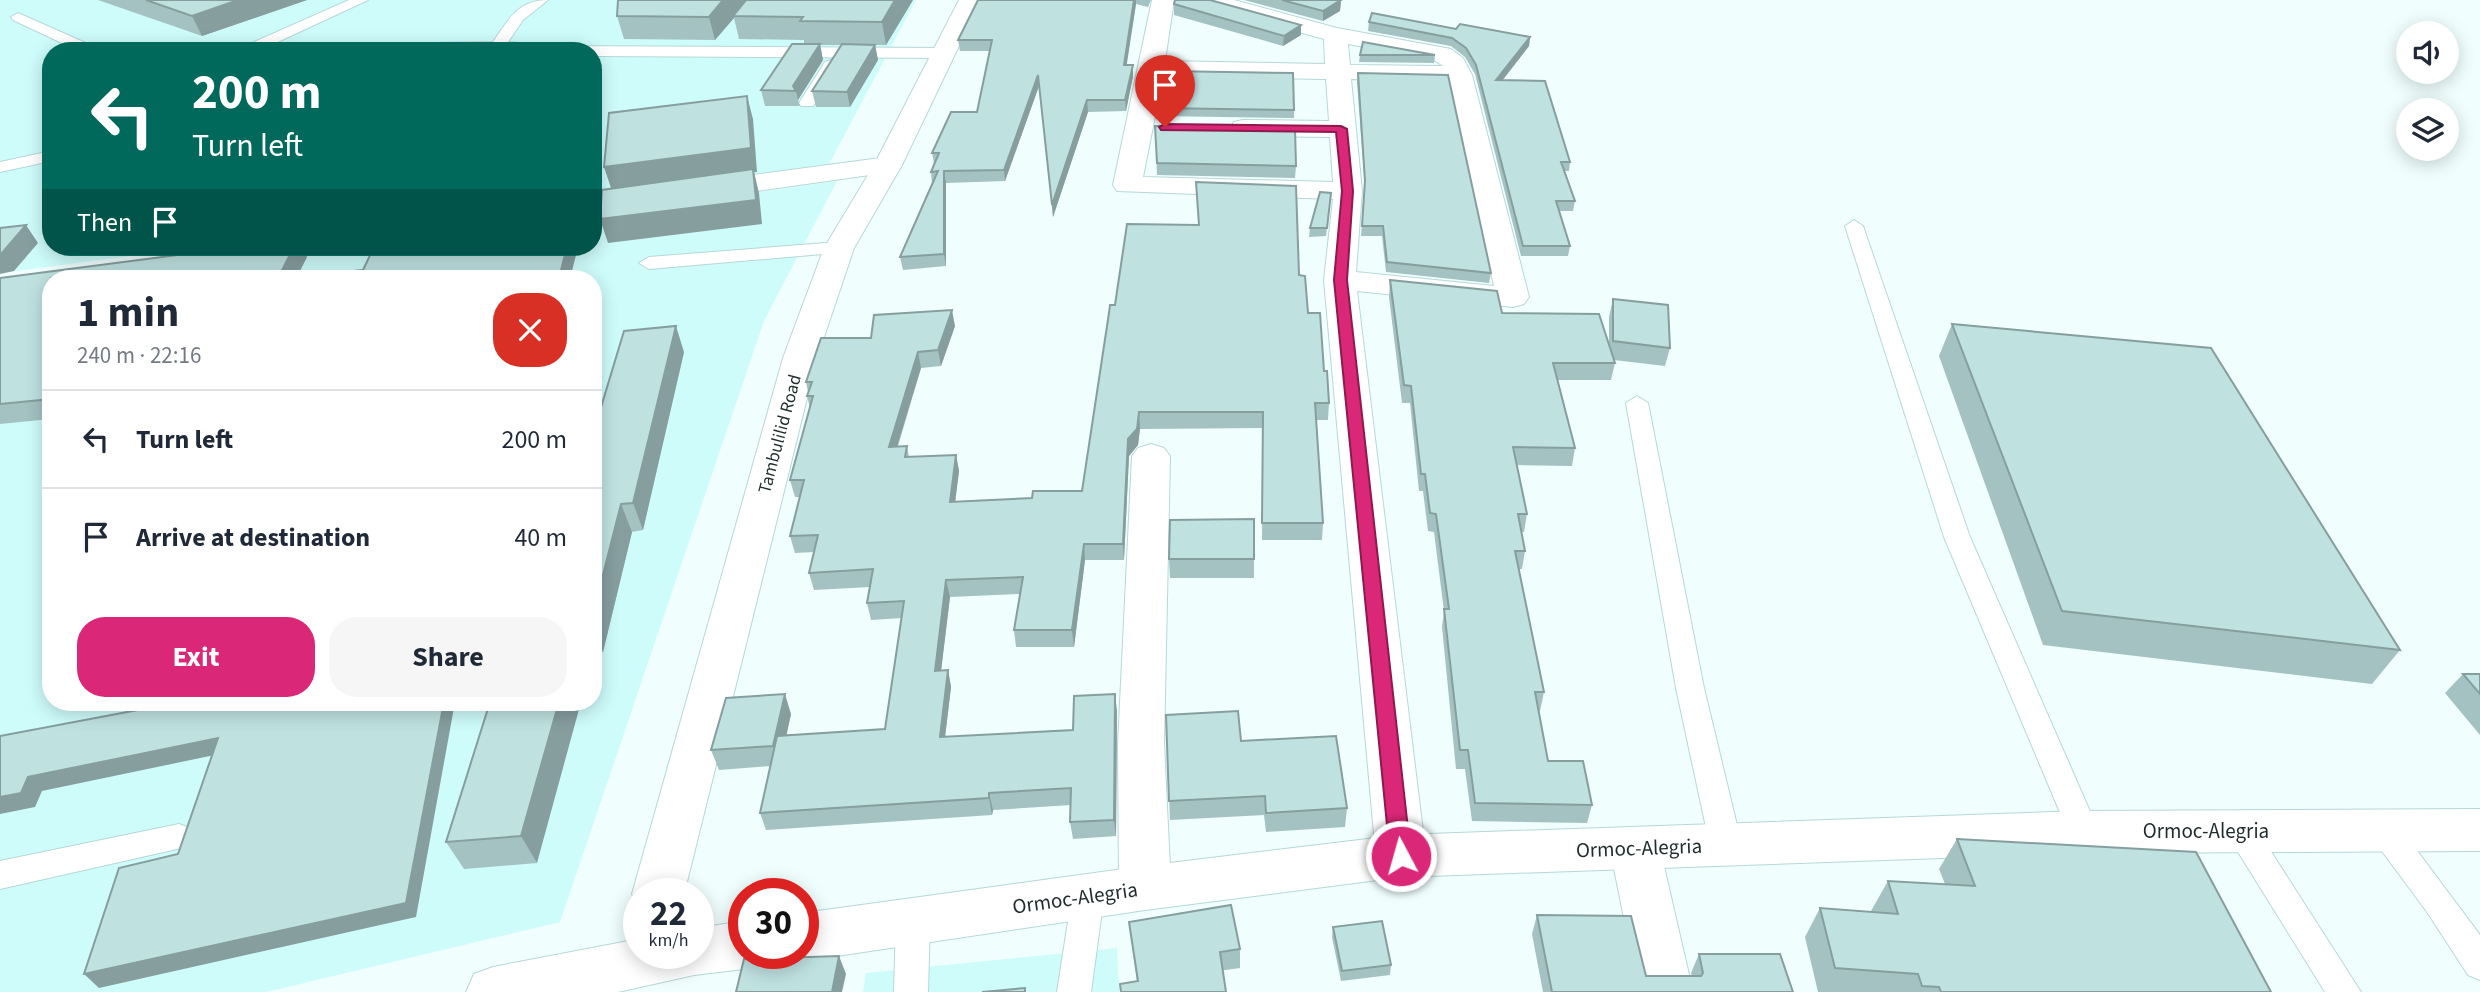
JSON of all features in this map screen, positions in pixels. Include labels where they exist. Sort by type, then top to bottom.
[{"type":"street","name":"Tambulilid Road","points":[[662,878],[800,358],[839,248],[888,165],[970,0]]},
{"type":"street","points":[[1163,0],[1152,68],[1153,127],[1127,185],[1348,191]]},
{"type":"street","points":[[1209,0],[1335,35],[1442,54],[1454,63],[1460,75],[1513,297],[1340,280]]},
{"type":"street","points":[[1335,35],[1348,191],[1340,280],[1401,856]]},
{"type":"street","points":[[1152,68],[1460,75]]},
{"type":"street","points":[[1220,128],[1341,129]]},
{"type":"street","points":[[602,204],[888,165]]},
{"type":"street","points":[[1144,888],[1141,744],[1151,456]]},
{"type":"street","name":"Ormoc-Alegria","points":[[819,935],[1144,888],[1401,856],[2083,832],[2480,830]]},
{"type":"street","points":[[1635,849],[1666,992]]},
{"type":"street","points":[[494,992],[623,963]]},
{"type":"lane","points":[[265,42],[361,0]]},
{"type":"lane","points":[[499,42],[518,17],[539,0]]},
{"type":"lane","points":[[18,17],[72,42]]},
{"type":"lane","points":[[602,49],[724,45],[944,53]]},
{"type":"lane","points":[[807,103],[840,51]]},
{"type":"lane","points":[[0,167],[42,158]]},
{"type":"lane","points":[[1854,226],[1957,537],[2083,832]]},
{"type":"lane","points":[[649,263],[839,248]]},
{"type":"lane","points":[[1637,403],[1695,713],[1726,846]]},
{"type":"lane","points":[[2384,830],[2439,902],[2480,964]]},
{"type":"lane","points":[[2241,831],[2344,992]]},
{"type":"lane","points":[[0,875],[179,837]]},
{"type":"lane","points":[[1073,992],[1088,896]]},
{"type":"lane","points":[[911,992],[913,921]]},
{"type":"shaded area","points":[[0,0],[916,0],[829,164],[602,194],[602,42],[42,42],[42,256],[131,256],[0,273]]},
{"type":"shaded area","points":[[837,181],[764,321],[560,922],[266,992],[0,992],[0,297],[42,291],[42,711],[602,711],[602,270],[193,270],[296,256],[602,256],[602,214]]},
{"type":"shaded area","points":[[1117,948],[1119,992],[863,992],[866,973]]},
{"type":"building","points":[[146,0],[238,0],[192,16]]},
{"type":"building","points":[[618,0],[723,0],[709,17],[617,16]]},
{"type":"building","points":[[746,0],[895,0],[882,22],[800,21],[803,17],[733,16]]},
{"type":"building","points":[[978,0],[1134,0],[1124,65],[1133,65],[1125,100],[1087,100],[1052,205],[1038,75],[1004,170],[944,171],[944,254],[900,257],[938,171],[931,172],[939,153],[932,153],[951,112],[977,112],[992,40],[958,40]]},
{"type":"building","points":[[1175,0],[1210,0],[1301,25],[1284,36],[1174,4]]},
{"type":"building","points":[[1282,0],[1341,0],[1323,11]]},
{"type":"building","points":[[1372,13],[1456,29],[1460,24],[1530,37],[1496,80],[1545,81],[1570,162],[1561,162],[1575,201],[1556,201],[1570,246],[1523,246],[1476,65],[1466,48],[1452,38],[1369,22]]},
{"type":"building","points":[[1363,42],[1435,55],[1360,55]]},
{"type":"building","points":[[792,44],[820,44],[793,86],[796,91],[761,90]]},
{"type":"building","points":[[842,44],[875,45],[847,92],[812,91]]},
{"type":"building","points":[[1165,71],[1293,73],[1294,110],[1159,108]]},
{"type":"building","points":[[1358,73],[1448,75],[1491,273],[1387,262],[1383,226],[1362,226],[1365,181]]},
{"type":"building","points":[[747,96],[751,148],[604,167],[609,113]]},
{"type":"building","points":[[1155,126],[1295,128],[1296,166],[1157,163]]},
{"type":"building","points":[[753,169],[756,200],[602,219],[602,190]]},
{"type":"building","points":[[1196,182],[1296,186],[1299,275],[1305,276],[1308,313],[1320,313],[1324,371],[1327,371],[1329,403],[1315,403],[1323,523],[1262,523],[1263,412],[1139,412],[1137,429],[1128,439],[1123,544],[1084,544],[1072,630],[1014,630],[1023,577],[946,580],[935,671],[948,670],[940,737],[1073,730],[1074,696],[1115,694],[1114,820],[1070,822],[1071,788],[989,793],[989,798],[760,813],[777,736],[885,729],[904,601],[867,603],[873,569],[809,573],[818,535],[790,536],[804,480],[790,480],[813,396],[807,396],[812,382],[806,382],[821,338],[871,338],[874,315],[952,310],[938,350],[918,352],[889,447],[907,446],[905,457],[956,455],[950,502],[1032,498],[1033,491],[1082,491],[1110,305],[1115,305],[1127,224],[1199,225]]},
{"type":"building","points":[[1320,192],[1331,193],[1327,228],[1310,228]]},
{"type":"building","points":[[26,225],[2,253],[0,254],[0,228]]},
{"type":"building","points":[[170,256],[289,256],[282,270],[62,270]]},
{"type":"building","points":[[370,256],[565,256],[561,270],[363,270]]},
{"type":"building","points":[[42,273],[42,400],[0,404],[0,278]]},
{"type":"building","points":[[1390,280],[1497,291],[1502,313],[1599,314],[1615,363],[1553,363],[1575,448],[1513,447],[1527,514],[1518,514],[1525,551],[1515,551],[1544,692],[1535,692],[1548,761],[1583,761],[1592,805],[1475,803],[1468,750],[1460,750],[1444,609],[1449,609],[1436,514],[1430,513],[1425,474],[1421,474],[1411,386],[1404,385]]},
{"type":"building","points":[[1613,299],[1668,305],[1670,348],[1613,341]]},
{"type":"building","points":[[1952,324],[2211,348],[2400,650],[2062,611]]},
{"type":"building","points":[[676,326],[633,503],[621,504],[602,579],[602,404],[624,331]]},
{"type":"building","points":[[1254,519],[1254,559],[1169,559],[1170,520]]},
{"type":"building","points":[[2463,674],[2480,674],[2480,694]]},
{"type":"building","points":[[785,694],[773,746],[711,750],[726,698]]},
{"type":"building","points":[[132,711],[442,711],[406,903],[84,974],[119,868],[178,854],[218,738],[28,777],[21,793],[0,797],[0,736]]},
{"type":"building","points":[[487,711],[556,711],[521,836],[446,842]]},
{"type":"building","points":[[1238,711],[1241,741],[1336,736],[1347,808],[1266,813],[1265,796],[1169,801],[1166,715]]},
{"type":"building","points":[[1957,839],[2196,852],[2271,992],[1941,992],[1939,987],[1922,986],[1918,974],[1835,968],[1820,908],[1898,914],[1888,881],[1975,886]]},
{"type":"building","points":[[1231,905],[1240,949],[1220,952],[1226,992],[1121,992],[1120,984],[1138,981],[1129,922]]},
{"type":"building","points":[[1537,915],[1631,916],[1646,976],[1701,976],[1703,973],[1699,954],[1780,954],[1793,992],[1552,992]]},
{"type":"building","points":[[1382,921],[1391,965],[1342,971],[1333,927]]},
{"type":"building","points":[[839,956],[832,992],[736,992],[742,969],[819,969],[819,957]]},
{"type":"building","points":[[1025,988],[1025,992],[982,992]]},
{"type":"route","points":[[1165,127],[1341,129],[1348,191],[1340,280],[1401,856]]}]
